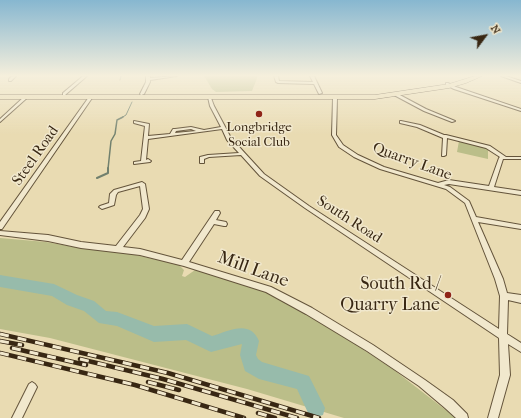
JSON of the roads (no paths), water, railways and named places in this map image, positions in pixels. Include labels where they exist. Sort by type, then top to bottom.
[{"type":"highway","points":[[21,96],[90,98],[228,96]]},
{"type":"highway","points":[[0,97],[37,96]]},
{"type":"highway","points":[[193,96],[351,96]]},
{"type":"street","points":[[0,121],[28,96]]},
{"type":"street","name":"South Road","points":[[210,96],[229,139],[262,175],[288,195],[503,334],[521,348]]},
{"type":"street","name":"Quarry Lane","points":[[334,96],[334,135],[341,146],[356,156],[382,168],[437,184],[463,198],[467,202],[499,279],[504,296],[503,334],[505,375],[493,418]]},
{"type":"street","points":[[400,96],[425,110],[453,121]]},
{"type":"street","points":[[478,96],[521,110]]},
{"type":"street","name":"Steel Road","points":[[0,227],[90,98]]},
{"type":"street","points":[[135,122],[147,123],[145,138],[145,161],[136,163]]},
{"type":"street","points":[[401,122],[415,123],[429,131],[445,137],[488,147],[504,157],[521,158]]},
{"type":"street","points":[[145,138],[171,135],[176,130],[191,128],[204,131],[223,128]]},
{"type":"street","points":[[444,155],[445,137]]},
{"type":"street","points":[[202,162],[202,158],[208,156],[242,154]]},
{"type":"street","points":[[491,188],[498,165],[501,158],[504,157]]},
{"type":"street","points":[[437,184],[449,182],[521,192]]},
{"type":"street","points":[[102,207],[112,204],[113,194],[116,191],[145,184],[146,209],[143,216],[118,249]]},
{"type":"street","points":[[184,263],[217,213]]},
{"type":"street","points":[[475,219],[521,227]]},
{"type":"street","points":[[212,221],[224,224]]},
{"type":"street","name":"Mill Lane","points":[[0,232],[48,238],[81,245],[140,252],[184,263],[268,290],[309,311],[370,348],[422,383],[449,404],[462,418]]},
{"type":"street","points":[[504,296],[521,299]]},
{"type":"street","points":[[17,418],[32,387]]},
{"type":"waterway","points":[[121,118],[126,115],[132,102]]},
{"type":"waterway","points":[[108,169],[111,141],[115,134],[117,120],[121,118]]},
{"type":"waterway","points":[[97,178],[108,173],[108,169]]},
{"type":"waterway","points":[[0,281],[54,290],[72,300],[89,306],[104,318],[117,319],[154,334],[187,332],[211,344],[236,337],[247,336],[251,341],[248,355],[251,365],[259,370],[303,382],[316,408]]},
{"type":"railway","points":[[0,334],[168,373],[319,418]]},
{"type":"railway","points":[[0,341],[22,345]]},
{"type":"railway","points":[[12,348],[86,365]]},
{"type":"railway","points":[[0,353],[135,385],[244,418]]},
{"type":"railway","points":[[80,359],[163,379],[297,418]]},
{"type":"railway","points":[[148,382],[179,390]]},
{"type":"railway","points":[[258,413],[275,418]]},
{"type":"place","name":"Longbridge Social Club","points":[[259,114]]},
{"type":"place","name":"South Rd / Quarry Lane","points":[[448,295]]}]
